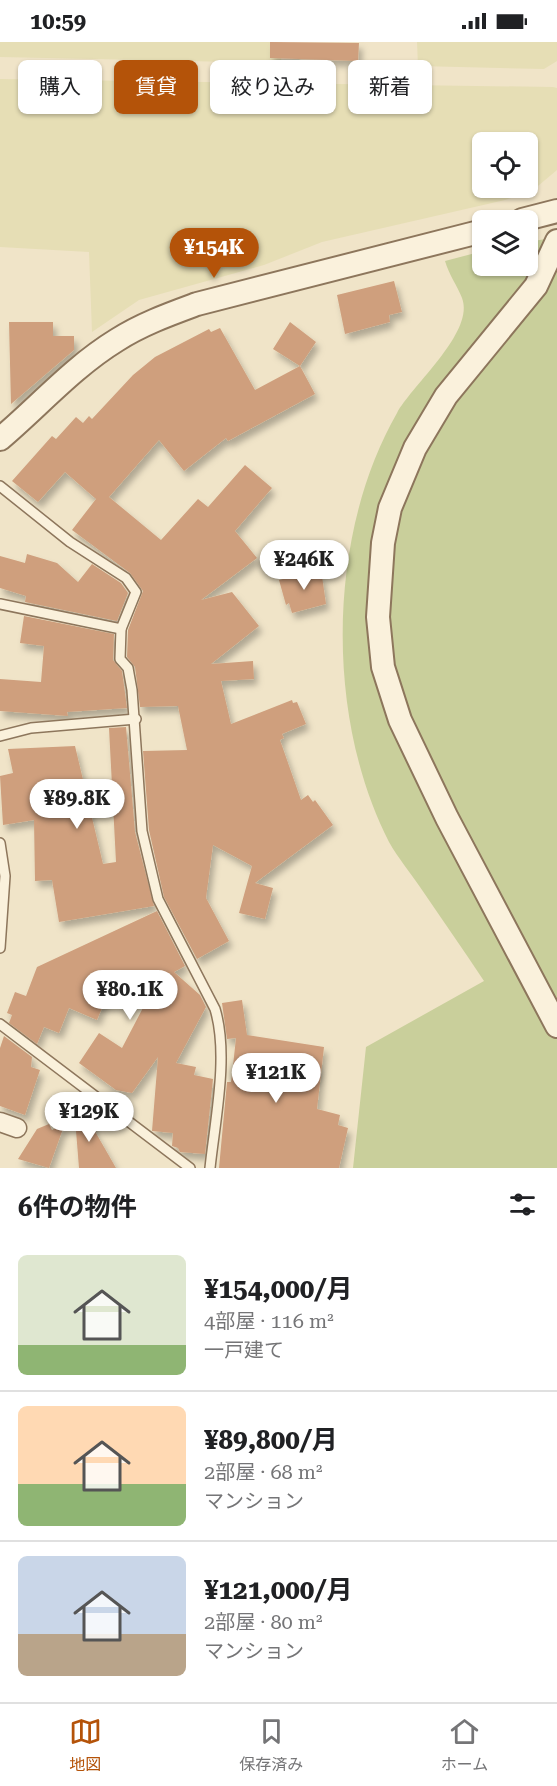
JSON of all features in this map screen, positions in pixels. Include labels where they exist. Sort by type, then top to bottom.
[{"type":"street","points":[[538,216],[557,211]]},
{"type":"street","points":[[0,439],[83,364],[117,340],[152,321],[197,304],[472,234]]},
{"type":"street","points":[[557,241],[536,286],[446,396],[415,448],[390,508],[383,543],[378,617],[383,667],[400,720],[447,818],[557,1026]]},
{"type":"lane","points":[[0,486],[70,542],[126,578],[136,592],[121,629],[120,659],[128,668],[136,719],[135,744],[142,831],[158,898],[215,1009],[220,1026],[218,1086],[210,1168]]},
{"type":"lane","points":[[0,604],[121,629]]},
{"type":"lane","points":[[0,736],[31,728],[136,719]]},
{"type":"lane","points":[[0,843],[5,876],[0,948]]},
{"type":"lane","points":[[0,1024],[190,1168]]},
{"type":"shaded area","points":[[0,42],[282,42],[281,60],[210,61],[0,57]]},
{"type":"shaded area","points":[[417,42],[557,42],[557,61],[544,69],[432,66],[432,60],[418,60]]},
{"type":"shaded area","points":[[0,79],[18,79],[18,114],[102,114],[102,80],[114,81],[114,114],[198,114],[198,82],[210,82],[210,114],[336,114],[336,84],[348,84],[348,114],[432,114],[432,85],[557,88],[557,170],[538,186],[538,132],[472,132],[472,198],[511,198],[322,242],[264,265],[139,300],[92,332],[89,252],[0,247]]},
{"type":"green space","points":[[557,237],[557,1168],[353,1168],[366,1047],[484,981],[389,842],[368,793],[353,739],[345,683],[343,626],[347,569],[357,514],[374,461],[397,413],[451,342],[460,326],[464,312],[462,298],[445,261],[472,254],[472,276],[538,276],[538,240]]},
{"type":"building","points":[[270,42],[359,43],[358,60],[270,58]]},
{"type":"building","points":[[394,281],[402,312],[389,315],[390,322],[345,334],[337,295]]},
{"type":"building","points":[[9,322],[53,322],[53,336],[74,336],[74,350],[11,404]]},
{"type":"building","points":[[290,322],[316,342],[300,366],[273,349]]},
{"type":"building","points":[[220,328],[255,390],[300,366],[315,394],[228,441],[226,438],[184,471],[159,440],[109,497],[161,540],[198,499],[208,507],[245,465],[272,488],[235,531],[257,558],[201,600],[232,592],[259,626],[211,664],[253,661],[254,679],[221,681],[231,724],[292,700],[293,703],[297,702],[306,724],[282,734],[284,738],[280,740],[301,800],[308,795],[313,802],[315,800],[333,825],[255,883],[273,888],[265,919],[239,913],[252,866],[213,845],[206,898],[229,941],[197,959],[164,897],[149,830],[143,751],[187,750],[178,706],[140,707],[135,667],[127,657],[128,630],[143,591],[130,573],[72,530],[96,499],[65,472],[38,502],[12,481],[52,436],[56,439],[76,417],[83,423],[89,416],[92,419],[133,375],[155,357],[209,329],[211,332]]},
{"type":"building","points":[[27,554],[57,563],[78,582],[92,564],[121,583],[128,593],[117,621],[25,602],[26,596],[0,588],[0,556],[25,563]]},
{"type":"building","points":[[317,570],[319,577],[322,576],[326,604],[292,613],[289,603],[286,605],[279,580]]},
{"type":"building","points":[[24,616],[114,634],[113,660],[122,671],[127,708],[67,712],[68,716],[0,711],[0,679],[41,682],[44,646],[20,643]]},
{"type":"building","points":[[126,727],[135,832],[154,906],[59,922],[52,880],[35,881],[34,820],[3,825],[0,776],[13,773],[8,749],[75,746],[103,864],[116,862],[109,728]]},
{"type":"building","points":[[157,911],[185,966],[174,972],[200,995],[206,1007],[176,1063],[196,1067],[194,1075],[213,1079],[205,1154],[180,1152],[178,1148],[172,1146],[173,1133],[152,1131],[158,1057],[132,1093],[116,1090],[79,1063],[99,1033],[122,1048],[145,1004],[117,972],[97,1020],[69,1008],[59,1033],[44,1027],[37,1044],[9,1023],[12,1015],[7,1013],[15,992],[26,996],[37,967]]},
{"type":"building","points":[[242,1000],[247,1035],[324,1047],[317,1109],[340,1115],[338,1125],[348,1128],[339,1168],[219,1168],[227,1082],[231,1082],[236,1038],[227,1039],[222,1003]]},
{"type":"building","points":[[4,1036],[32,1057],[31,1067],[40,1070],[25,1115],[0,1106],[0,1048]]},
{"type":"building","points":[[73,1093],[116,1168],[79,1168]]},
{"type":"building","points":[[65,1123],[49,1168],[18,1159],[37,1129],[49,1124],[52,1130]]}]
